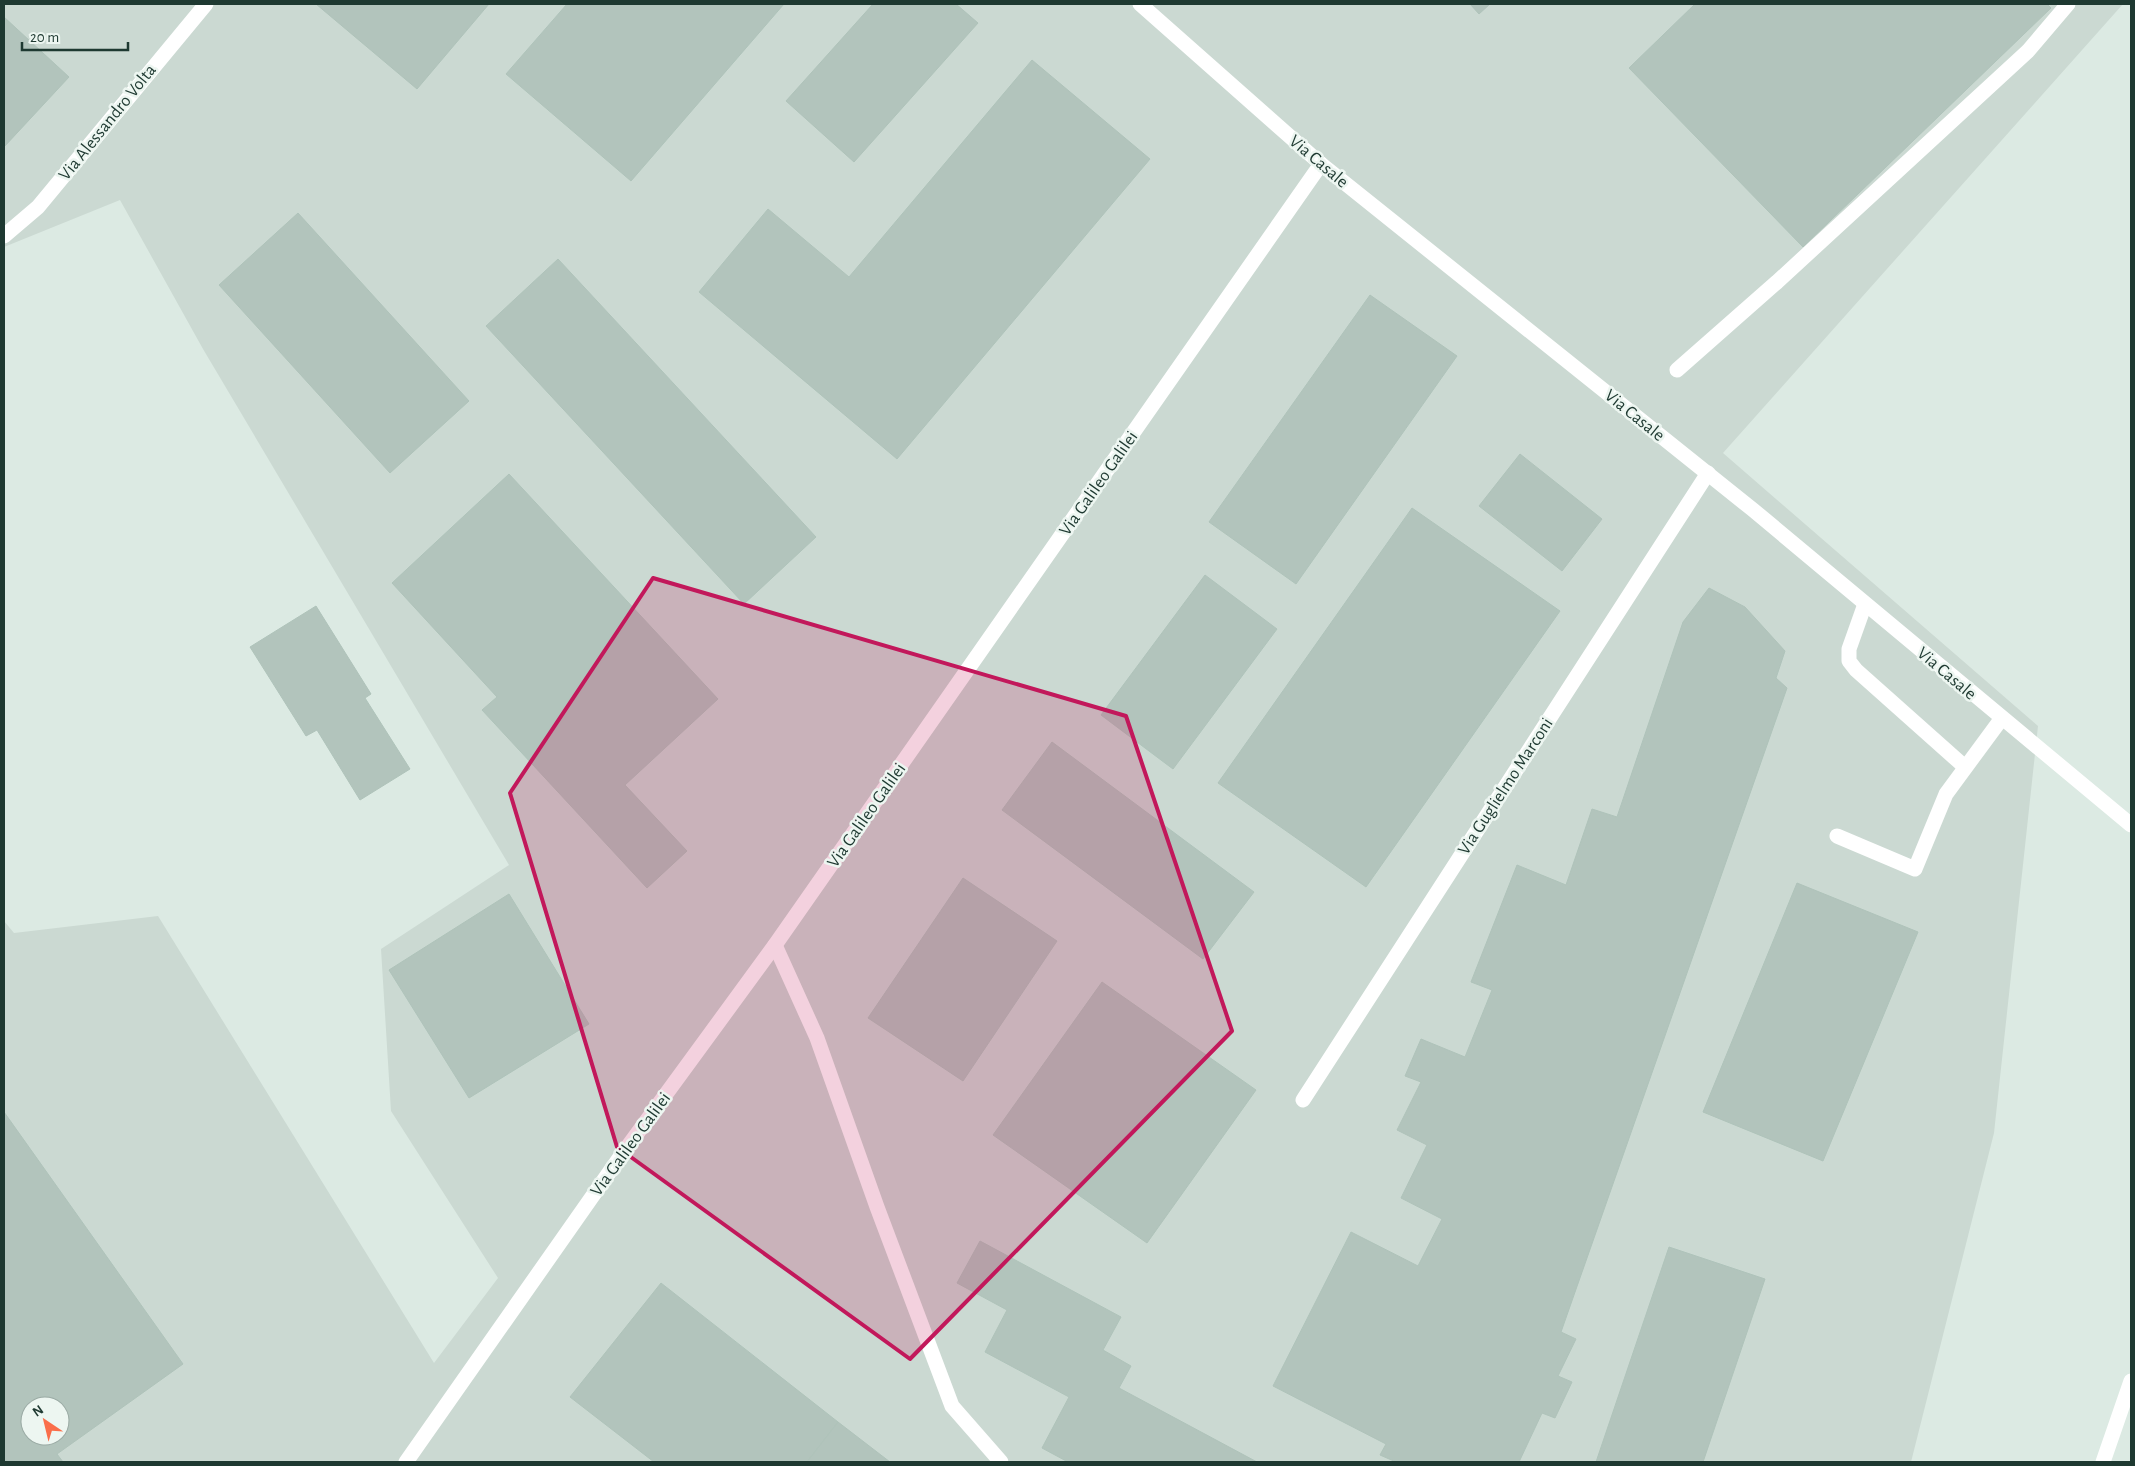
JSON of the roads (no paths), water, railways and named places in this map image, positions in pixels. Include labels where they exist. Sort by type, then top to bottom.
[{"type":"street","name":"Via Alessandro Volta","points":[[4,236],[38,207],[206,4]]},
{"type":"street","name":"Via Casale","points":[[1140,4],[1321,164],[1708,473],[2131,825]]},
{"type":"street","points":[[1677,370],[1777,282],[2028,51],[2068,4]]},
{"type":"street","name":"Via Galileo Galilei","points":[[406,1462],[620,1157],[775,945],[1321,164]]},
{"type":"street","name":"Via Guglielmo Marconi","points":[[1303,1100],[1708,473]]},
{"type":"street","points":[[1865,604],[1849,649],[1849,661],[1856,670],[1965,767]]},
{"type":"street","points":[[1836,836],[1915,869],[1946,794],[2002,718]]},
{"type":"street","points":[[775,945],[817,1038],[877,1207],[952,1406],[1001,1462]]},
{"type":"street","points":[[2103,1462],[2131,1381]]}]
